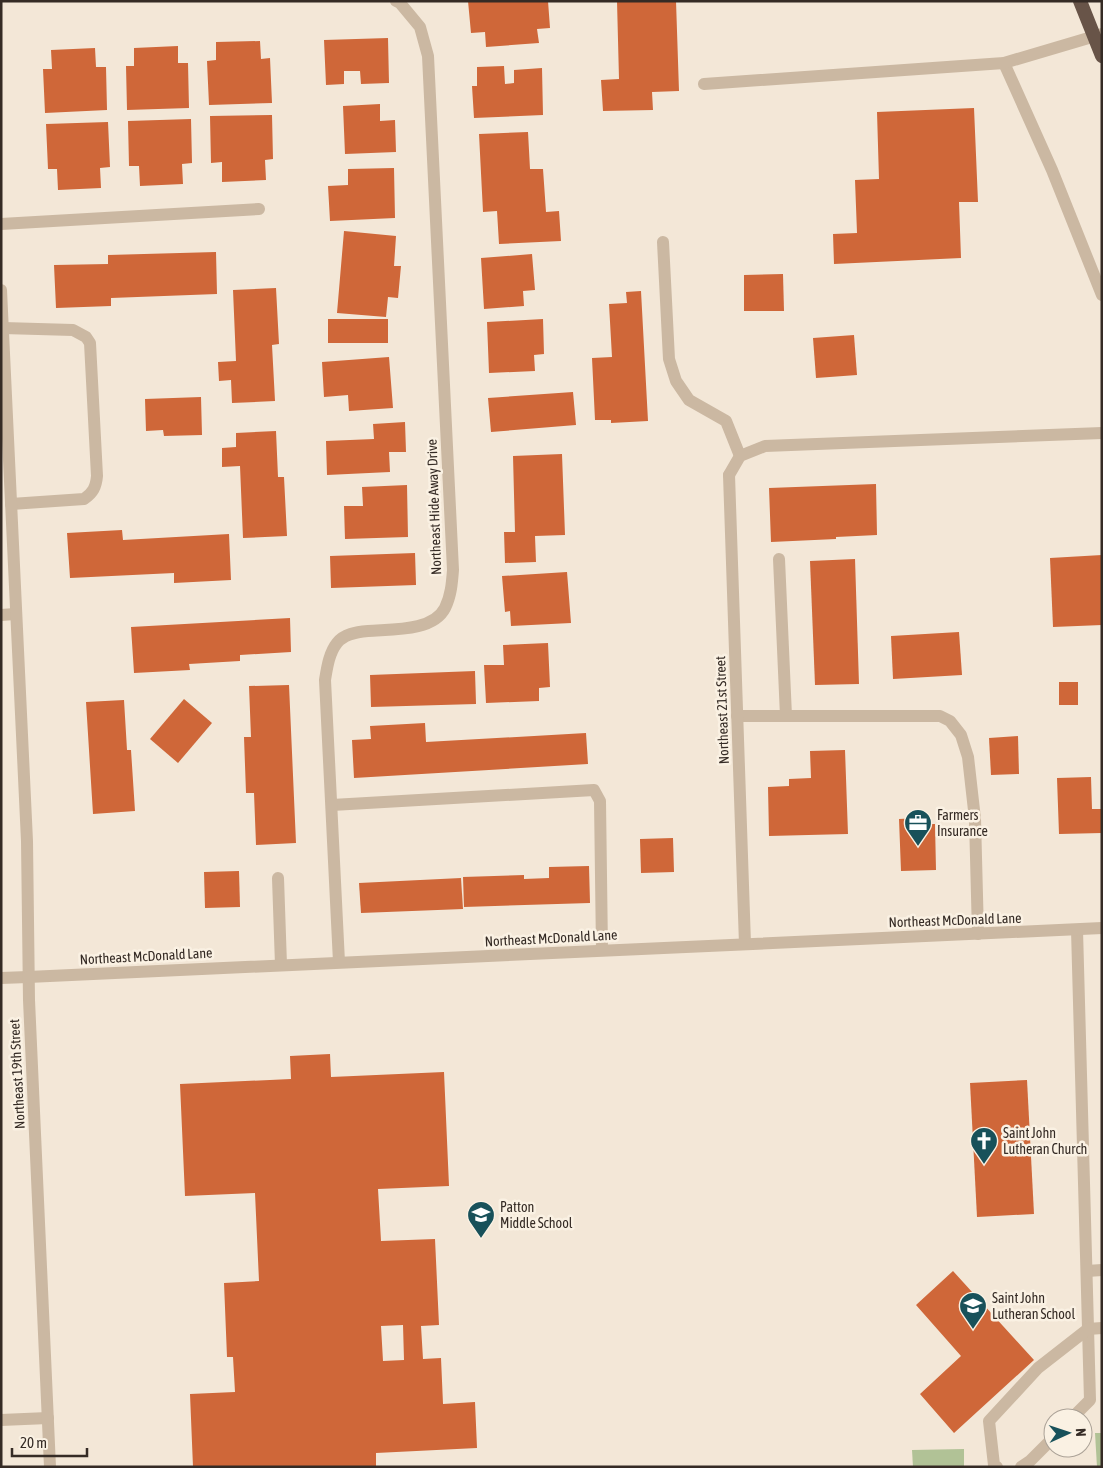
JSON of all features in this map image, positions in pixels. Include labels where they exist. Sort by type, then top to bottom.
[{"type":"highway","points":[[1080,1],[1098,35],[1102,56]]},
{"type":"street","name":"Northeast Hide Away Drive","points":[[339,962],[325,680],[328,662],[336,644],[344,636],[357,632],[414,627],[435,620],[445,609],[451,590],[453,570],[428,56],[420,27],[398,2]]},
{"type":"street","points":[[704,84],[1004,63],[1098,35]]},
{"type":"street","points":[[1004,63],[1052,170],[1102,295]]},
{"type":"street","points":[[1,224],[259,209]]},
{"type":"street","points":[[663,242],[668,359],[676,382],[690,400],[726,421],[740,456],[765,446],[1102,433]]},
{"type":"street","name":"Northeast 19th Street","points":[[1,290],[26,841],[28,977],[50,1467]]},
{"type":"street","points":[[2,335],[73,330],[86,337],[90,343],[96,467],[96,484],[92,494],[84,499],[10,504]]},
{"type":"street","name":"Northeast 21st Street","points":[[740,456],[729,475],[745,944]]},
{"type":"street","points":[[779,559],[786,716]]},
{"type":"street","points":[[1,615],[15,614]]},
{"type":"street","points":[[737,716],[940,716],[950,721],[961,735],[968,757],[975,819],[978,934]]},
{"type":"street","points":[[332,805],[594,790],[600,801],[602,950]]},
{"type":"street","points":[[278,878],[281,965]]},
{"type":"street","name":"Northeast McDonald Lane","points":[[1,978],[1102,928]]},
{"type":"street","points":[[1077,930],[1088,1329],[1096,1400],[1085,1408]]},
{"type":"street","points":[[1087,1271],[1102,1270]]},
{"type":"street","points":[[997,1467],[994,1465],[989,1421],[1038,1368],[1088,1329],[1102,1328]]},
{"type":"street","points":[[1,1420],[48,1418]]},
{"type":"street","points":[[1022,1467],[1043,1448]]},
{"type":"green space","points":[[1095,1433],[1102,1433],[1102,1467],[1097,1467]]},
{"type":"green space","points":[[964,1449],[964,1467],[913,1467],[912,1450]]},
{"type":"building","points":[[468,1],[548,1],[550,28],[537,29],[539,43],[486,47],[485,32],[471,33]]},
{"type":"building","points":[[617,1],[676,1],[679,91],[652,92],[653,110],[603,111],[601,80],[619,79]]},
{"type":"building","points":[[388,38],[389,83],[361,84],[360,71],[344,71],[344,84],[326,85],[324,40]]},
{"type":"building","points":[[260,41],[261,59],[270,58],[272,103],[209,105],[207,61],[216,60],[216,42]]},
{"type":"building","points":[[178,46],[178,63],[188,63],[189,108],[127,110],[126,66],[134,66],[134,48]]},
{"type":"building","points":[[95,48],[96,67],[106,67],[107,110],[45,113],[43,69],[52,69],[51,50]]},
{"type":"building","points":[[504,66],[505,84],[514,83],[514,70],[542,68],[543,115],[474,118],[472,86],[477,86],[477,67]]},
{"type":"building","points":[[380,104],[380,121],[395,120],[396,152],[345,154],[343,106]]},
{"type":"building","points":[[974,108],[978,202],[959,202],[961,258],[834,264],[833,234],[857,233],[855,180],[879,179],[877,112]]},
{"type":"building","points":[[272,115],[273,159],[265,160],[266,180],[222,182],[222,162],[211,163],[210,116]]},
{"type":"building","points":[[191,119],[192,163],[182,164],[183,184],[140,186],[139,166],[129,166],[128,121]]},
{"type":"building","points":[[108,122],[110,167],[100,168],[101,188],[58,190],[57,169],[48,169],[46,124]]},
{"type":"building","points":[[528,132],[530,169],[543,169],[546,212],[559,211],[561,241],[499,244],[497,211],[483,212],[479,134]]},
{"type":"building","points":[[394,168],[395,218],[330,221],[328,186],[348,185],[348,169]]},
{"type":"building","points":[[344,231],[396,236],[394,266],[401,266],[398,298],[388,297],[386,317],[337,313]]},
{"type":"building","points":[[216,252],[217,294],[111,298],[111,306],[56,308],[54,265],[108,264],[108,255]]},
{"type":"building","points":[[532,254],[535,290],[523,291],[524,306],[484,309],[481,258]]},
{"type":"building","points":[[783,274],[784,311],[744,311],[744,275]]},
{"type":"building","points":[[276,288],[279,344],[272,345],[275,401],[232,403],[231,380],[219,381],[218,362],[236,361],[233,290]]},
{"type":"building","points":[[641,291],[648,421],[611,423],[611,420],[595,420],[592,358],[612,357],[609,304],[627,303],[626,292]]},
{"type":"building","points":[[328,319],[388,319],[388,343],[328,343]]},
{"type":"building","points":[[543,319],[544,354],[534,355],[535,371],[489,373],[487,322]]},
{"type":"building","points":[[854,335],[857,375],[816,378],[813,338]]},
{"type":"building","points":[[389,357],[393,408],[349,411],[348,395],[324,397],[322,362]]},
{"type":"building","points":[[573,392],[576,425],[491,432],[488,398]]},
{"type":"building","points":[[201,397],[202,435],[164,436],[163,430],[146,431],[145,399]]},
{"type":"building","points":[[405,422],[406,452],[389,452],[390,472],[327,475],[326,441],[374,439],[373,424]]},
{"type":"building","points":[[276,431],[278,477],[284,477],[287,536],[243,538],[240,466],[222,467],[222,448],[236,447],[236,433]]},
{"type":"building","points":[[562,454],[565,535],[535,536],[536,562],[505,563],[504,532],[515,532],[513,456]]},
{"type":"building","points":[[876,484],[877,535],[771,542],[769,488]]},
{"type":"building","points":[[407,485],[408,537],[345,539],[344,506],[363,506],[362,487]]},
{"type":"building","points":[[122,530],[123,540],[229,534],[231,580],[174,583],[174,573],[70,578],[67,533]]},
{"type":"building","points":[[415,553],[416,585],[331,588],[330,556]]},
{"type":"building","points":[[1102,555],[1102,625],[1053,627],[1050,558]]},
{"type":"building","points":[[855,559],[859,684],[815,685],[810,561]]},
{"type":"building","points":[[567,572],[571,623],[511,626],[510,611],[505,612],[502,576]]},
{"type":"building","points":[[290,618],[291,652],[240,655],[240,661],[189,664],[190,670],[134,673],[131,627]]},
{"type":"building","points":[[959,632],[962,675],[893,679],[891,636]]},
{"type":"building","points":[[548,643],[550,687],[539,688],[539,701],[486,703],[484,665],[504,665],[503,645]]},
{"type":"building","points":[[475,671],[476,704],[371,707],[370,675]]},
{"type":"building","points":[[1059,682],[1078,682],[1078,705],[1059,705]]},
{"type":"building","points":[[289,685],[296,843],[256,845],[254,793],[246,793],[244,737],[251,737],[249,686]]},
{"type":"building","points":[[184,699],[212,723],[178,763],[150,739]]},
{"type":"building","points":[[124,700],[127,750],[131,750],[135,811],[93,814],[86,702]]},
{"type":"building","points":[[425,723],[426,742],[586,733],[588,764],[354,778],[352,740],[371,739],[370,726]]},
{"type":"building","points":[[1018,736],[1019,774],[991,775],[989,738]]},
{"type":"building","points":[[845,750],[848,834],[769,836],[768,787],[789,786],[789,779],[811,778],[810,751]]},
{"type":"building","points":[[1091,777],[1092,809],[1102,809],[1102,833],[1059,834],[1057,778]]},
{"type":"building","name":"Farmers Insurance","points":[[917,818],[916,824],[935,824],[936,870],[901,871],[899,819]]},
{"type":"building","points":[[673,838],[674,872],[641,873],[640,839]]},
{"type":"building","points":[[589,866],[590,903],[464,907],[463,877],[524,875],[524,879],[549,878],[549,867]]},
{"type":"building","points":[[239,871],[240,907],[205,908],[204,872]]},
{"type":"building","points":[[461,878],[463,909],[361,913],[359,883]]},
{"type":"building","points":[[330,1054],[331,1077],[444,1072],[449,1186],[378,1189],[381,1241],[435,1239],[439,1325],[421,1326],[423,1359],[441,1358],[443,1404],[475,1402],[477,1448],[376,1453],[376,1467],[193,1467],[190,1394],[235,1392],[233,1357],[227,1357],[224,1283],[259,1281],[255,1193],[185,1196],[180,1084],[291,1079],[290,1056]],"holes":[[[403,1325],[404,1360],[383,1361],[381,1326]]]},
{"type":"building","points":[[1027,1080],[1034,1214],[977,1217],[970,1083]]},
{"type":"building","name":"Saint John Lutheran School","points":[[953,1271],[1034,1360],[954,1433],[920,1394],[961,1356],[916,1305]]},
{"type":"place","name":"Farmers Insurance","points":[[918,847]]},
{"type":"place","name":"Saint John Lutheran Church","points":[[984,1165]]},
{"type":"place","name":"Patton Middle School","points":[[481,1239]]},
{"type":"place","name":"Saint John Lutheran School","points":[[973,1330]]}]
